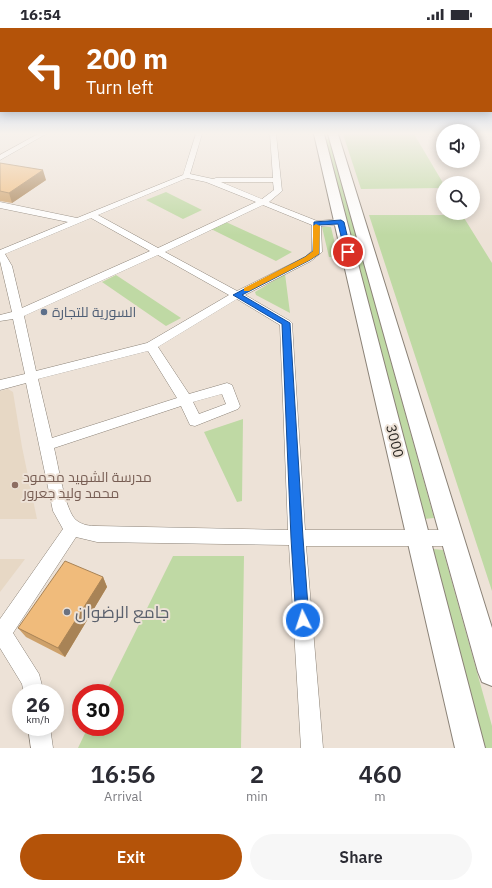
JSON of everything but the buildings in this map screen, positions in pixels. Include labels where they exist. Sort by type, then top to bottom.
[{"type":"street","points":[[186,176],[189,168]]},
{"type":"street","points":[[0,318],[18,314],[157,252],[263,202],[278,191],[277,168]]},
{"type":"street","name":"3000","points":[[332,168],[341,222],[470,748]]},
{"type":"street","name":"3000","points":[[336,168],[452,538],[492,672]]},
{"type":"street","points":[[278,180],[208,180],[186,176],[0,254],[6,262],[61,511],[67,523],[73,528],[92,534],[297,538],[452,538]]},
{"type":"street","points":[[208,180],[316,224],[341,222]]},
{"type":"street","points":[[0,205],[78,221]]},
{"type":"street","points":[[93,216],[286,323],[297,538],[312,748]]},
{"type":"street","points":[[0,385],[151,346],[237,295],[308,259],[317,252],[316,224]]},
{"type":"street","points":[[46,445],[185,399],[151,346]]},
{"type":"street","points":[[33,684],[32,680],[1,634],[73,528]]},
{"type":"street","points":[[40,736],[42,748]]},
{"type":"shaded area","name":"مدرسة الشهيد محمود محمد وليد جعرور","points":[[8,389],[13,392],[22,447],[37,519],[0,519],[0,391]]},
{"type":"shaded area","points":[[0,559],[25,559],[0,592]]},
{"type":"green space","points":[[332,168],[338,168],[434,518],[424,519]]},
{"type":"green space","points":[[354,168],[434,168],[439,176],[436,176],[436,188],[361,189]]},
{"type":"green space","points":[[166,192],[202,210],[183,219],[146,200]]},
{"type":"green space","points":[[369,215],[436,215],[436,220],[465,220],[492,263],[492,591]]},
{"type":"green space","points":[[226,222],[292,252],[276,261],[211,229]]},
{"type":"green space","points":[[322,227],[331,227],[338,257],[329,257]]},
{"type":"green space","points":[[285,274],[290,313],[256,295],[255,292]]},
{"type":"green space","points":[[116,275],[181,318],[166,326],[102,282]]},
{"type":"green space","points":[[243,419],[242,501],[237,502],[204,432]]},
{"type":"green space","points":[[433,549],[443,550],[492,726],[492,748],[485,748]]},
{"type":"green space","points":[[173,556],[244,556],[241,748],[78,748],[84,736],[124,736],[124,684],[109,684]]},
{"type":"slow traffic","points":[[247,290],[308,259],[317,252],[316,226]]},
{"type":"place","name":"السورية للتجارة","points":[[44,312]]},
{"type":"place","name":"مدرسة الشهيد محمود محمد وليد جعرور","points":[[15,485]]},
{"type":"place","name":"جامع الرضوان","points":[[67,612]]},
{"type":"route","points":[[303,620],[297,538],[286,323],[237,295],[308,259],[317,252],[316,224],[341,222],[348,252]]}]
